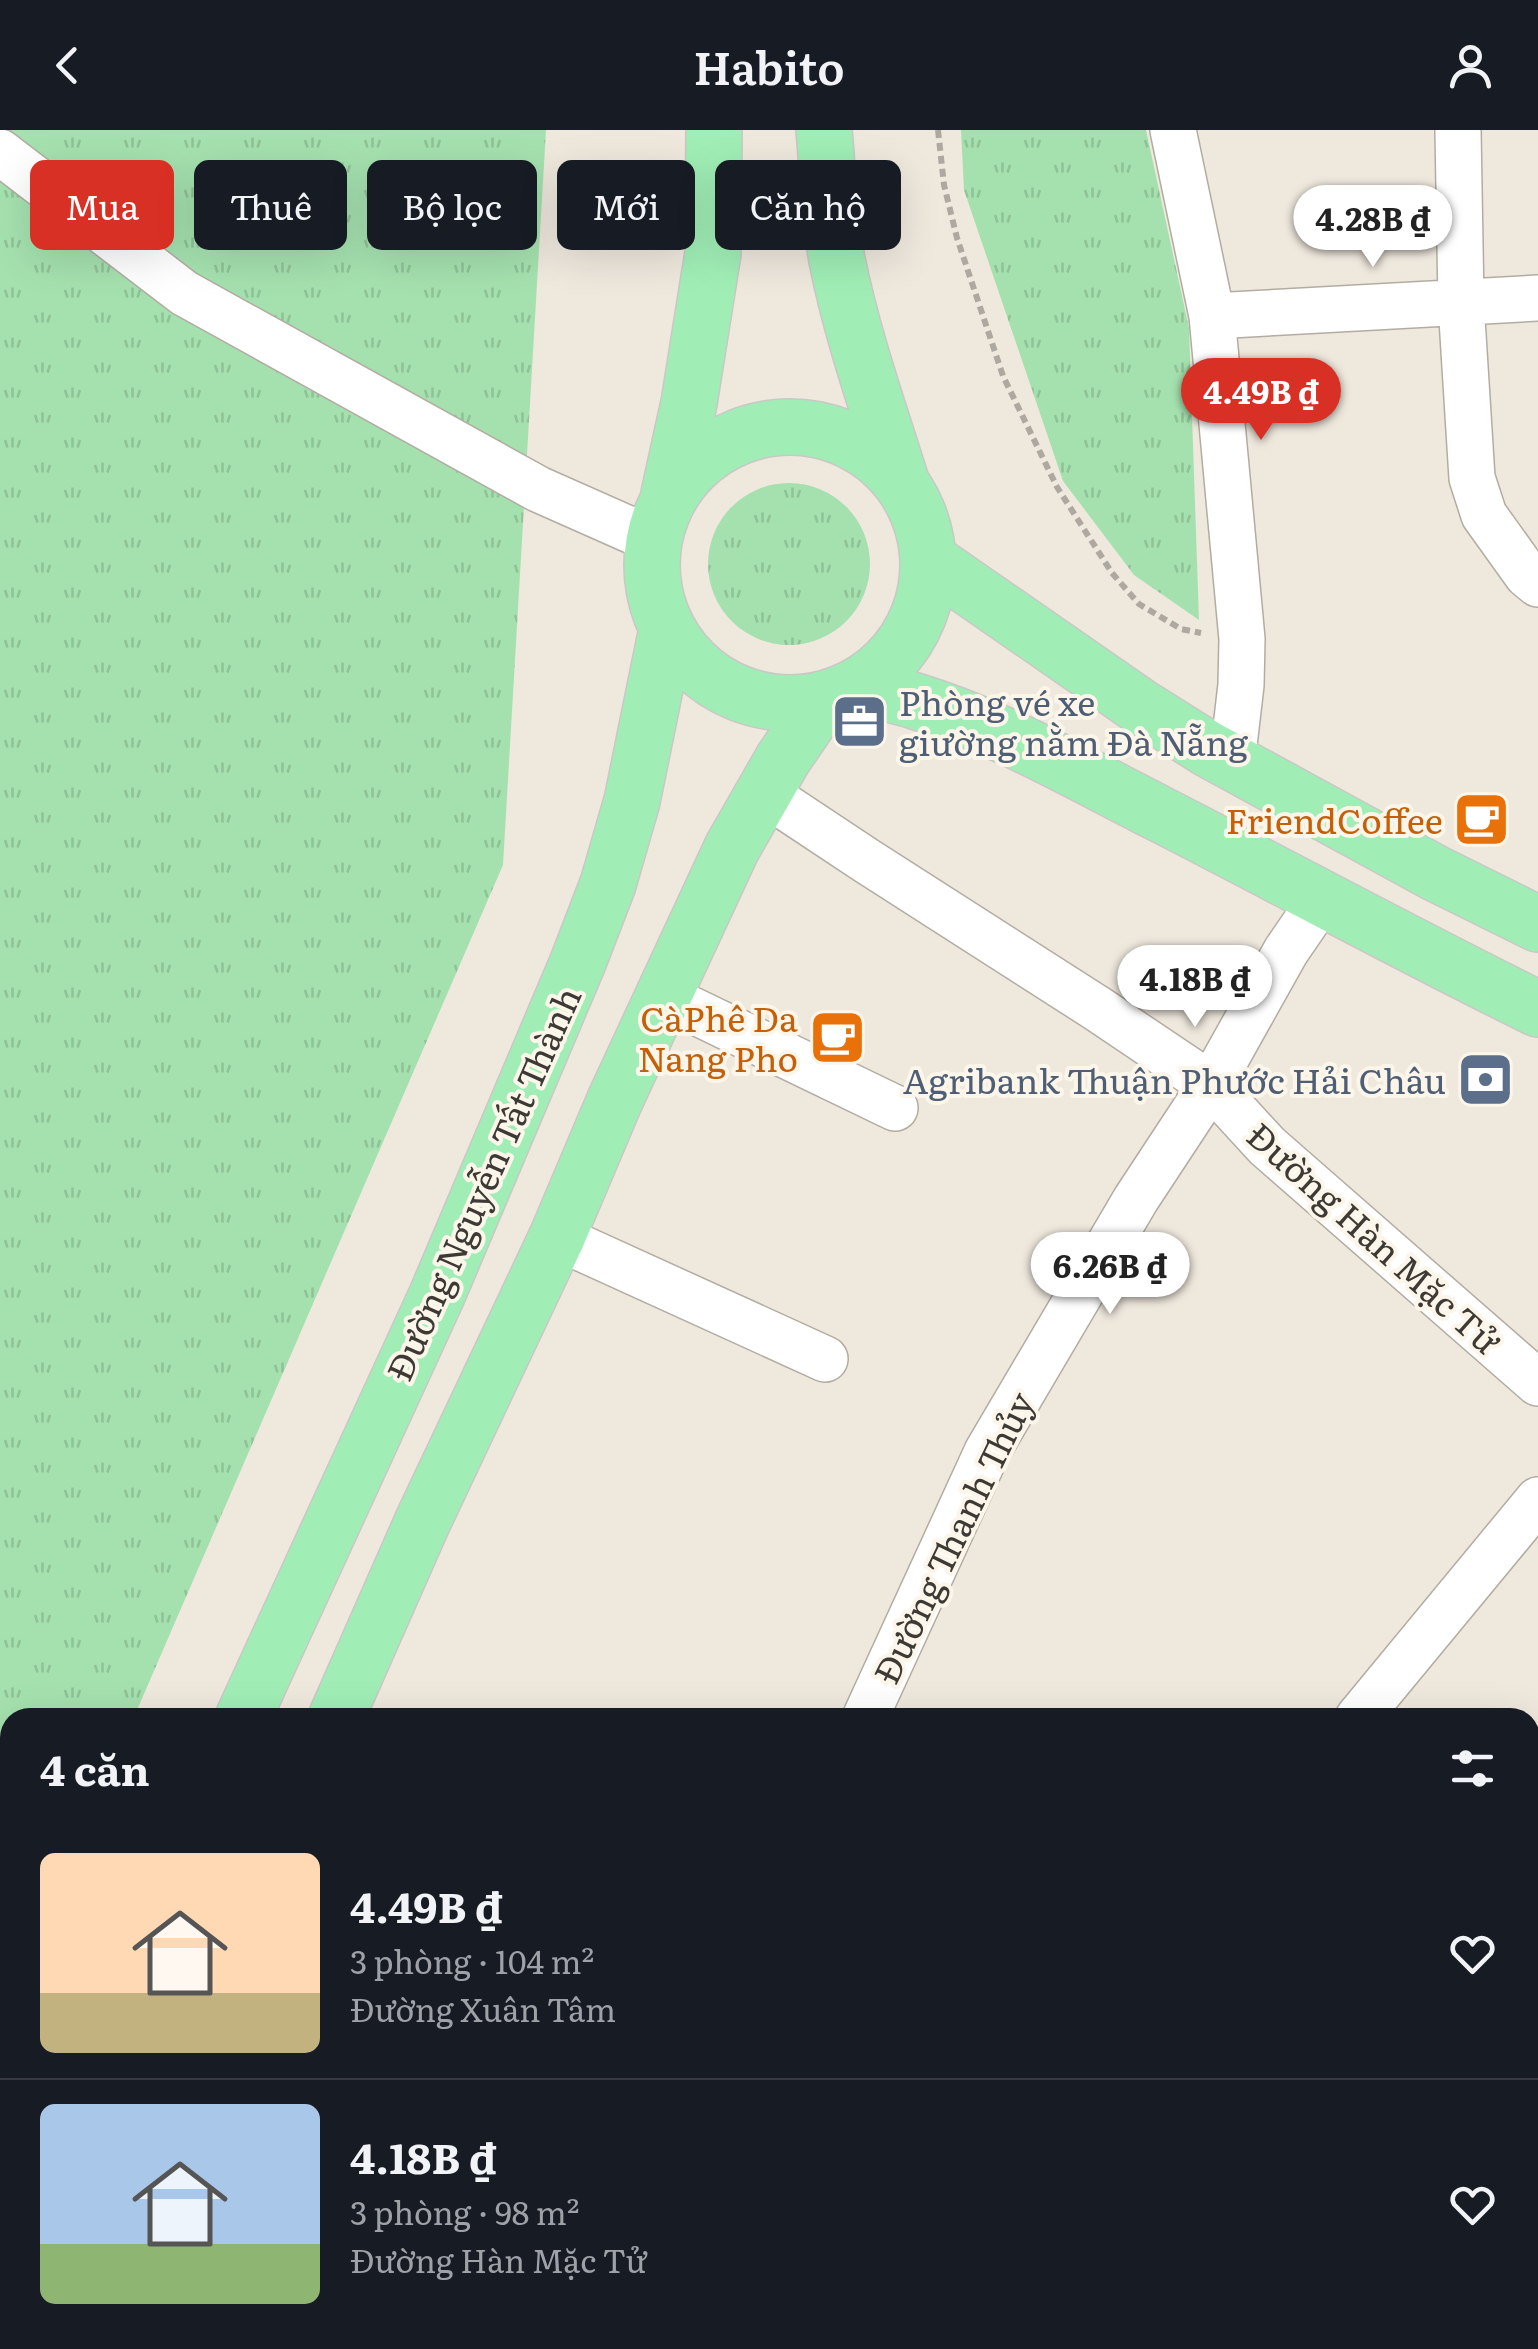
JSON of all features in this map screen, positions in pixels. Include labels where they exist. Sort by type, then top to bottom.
[{"type":"main road","points":[[714,130],[713,252],[689,403],[651,571],[656,601],[667,630],[688,659],[717,682],[751,698],[788,702],[840,693],[913,700],[962,718],[1056,761],[1538,1009]]},
{"type":"main road","points":[[340,1708],[732,848],[764,792],[840,693],[887,664],[910,634],[924,598],[929,560],[925,532],[901,481],[853,329],[836,255],[824,130]]},
{"type":"main road","points":[[660,519],[692,466],[724,443],[760,430],[800,427],[838,435],[873,454],[901,481]]},
{"type":"main road","points":[[929,560],[1141,707],[1232,762],[1538,924]]},
{"type":"main road","name":"Đường Nguyễn Tất Thành","points":[[247,1708],[438,1294],[571,980],[608,884],[632,801],[667,630]]},
{"type":"main road","points":[[349,1482],[422,1523]]},
{"type":"street","points":[[1173,130],[1212,316],[1242,639],[1232,762]]},
{"type":"street","points":[[1458,130],[1472,478],[1484,515],[1527,575],[1538,584]]},
{"type":"street","points":[[0,152],[184,293],[538,489],[660,519]]},
{"type":"street","points":[[1212,316],[1538,298]]},
{"type":"street","name":"Đường Hàn Mặc Tử","points":[[764,792],[1211,1086],[1268,1146],[1538,1383]]},
{"type":"street","name":"Đường Thanh Thủy","points":[[870,1708],[987,1452],[1136,1199],[1211,1086],[1286,951],[1323,897]]},
{"type":"street","points":[[663,996],[895,1108]]},
{"type":"street","points":[[556,1237],[825,1359]]},
{"type":"street","points":[[1366,1708],[1538,1500]]},
{"type":"path","points":[[938,130],[944,185],[957,238],[1004,376],[1057,487],[1112,573],[1139,604],[1182,630],[1242,639]]},
{"type":"green space","points":[[0,130],[546,130],[503,865],[138,1708],[0,1708]]},
{"type":"green space","points":[[961,130],[1146,130],[1189,328],[1199,620],[1134,575],[1063,481],[964,190]]},
{"type":"green space","points":[[789,483],[820,489],[846,507],[864,533],[870,564],[864,595],[846,621],[820,639],[789,645],[758,639],[732,621],[714,595],[708,564],[714,533],[732,507],[758,489]]},
{"type":"place","name":"Phòng vé xe giường nằm Đà Nẵng","points":[[860,721]]},
{"type":"place","name":"FriendCoffee","points":[[1482,819]]},
{"type":"place","name":"CàPhê Da Nang Pho","points":[[837,1037]]},
{"type":"place","name":"Agribank Thuận Phước Hải Châu","points":[[1485,1079]]}]
